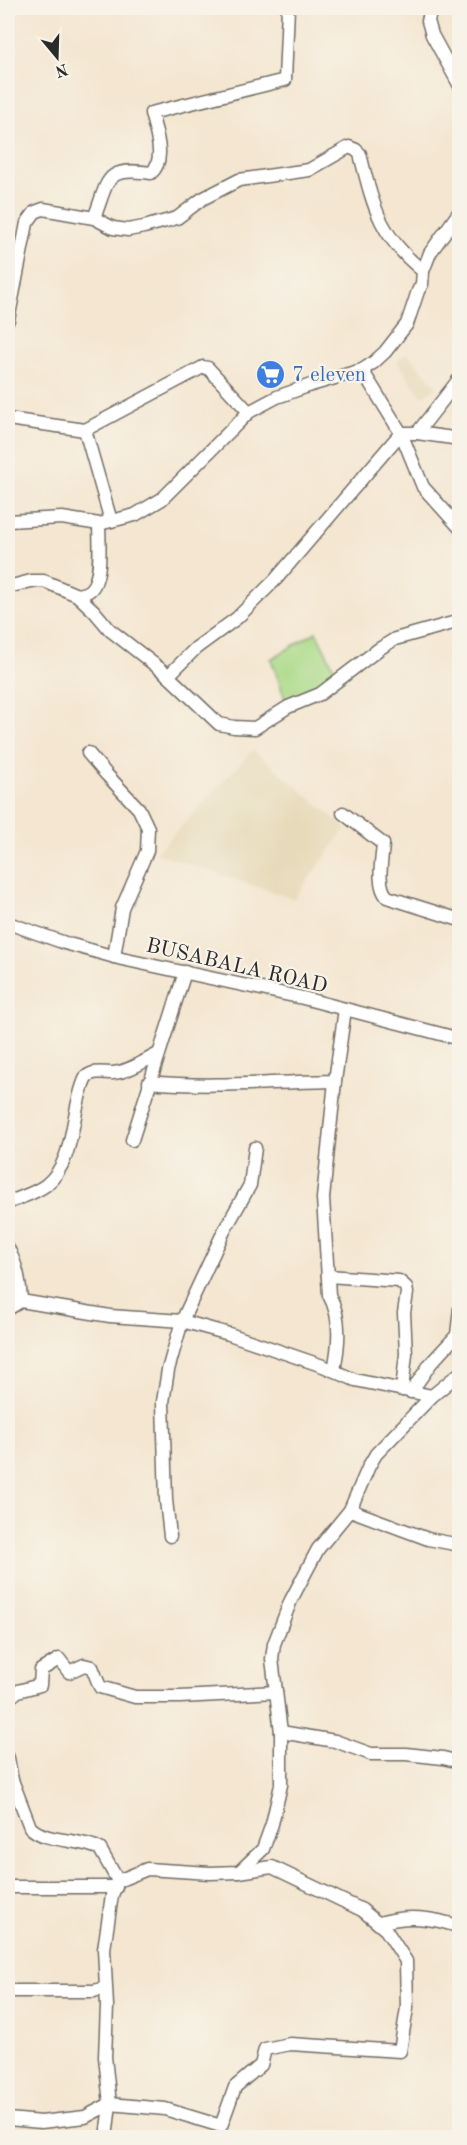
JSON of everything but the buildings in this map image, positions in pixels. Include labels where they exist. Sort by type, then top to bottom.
[{"type":"street","points":[[94,218],[108,179],[121,172],[151,173],[156,169],[158,145],[151,113],[285,80],[288,8]]},
{"type":"street","points":[[431,8],[428,21],[432,35],[459,86]]},
{"type":"street","points":[[8,320],[27,223],[31,216],[43,209],[94,218],[113,228],[128,230],[177,218],[202,199],[239,180],[309,170],[349,147],[360,154],[372,203],[385,231],[405,256],[423,271]]},
{"type":"street","points":[[8,521],[62,518],[105,523],[135,515],[162,499],[249,412],[277,397],[311,384],[362,370],[386,352],[406,324],[422,284],[423,271],[430,253],[459,211]]},
{"type":"street","points":[[8,419],[85,430],[202,367],[208,368],[249,412]]},
{"type":"street","points":[[362,370],[401,433],[423,487],[459,528]]},
{"type":"street","points":[[417,433],[459,378]]},
{"type":"street","points":[[77,595],[88,592],[99,574],[105,523],[85,430]]},
{"type":"street","points":[[168,676],[196,648],[237,618],[276,579],[401,433],[459,439]]},
{"type":"street","points":[[8,587],[31,581],[44,581],[77,595],[110,630],[168,676],[219,724],[234,727],[255,728],[288,707],[320,694],[395,639],[459,621]]},
{"type":"street","points":[[88,753],[139,809],[148,828],[147,852],[122,908],[114,957]]},
{"type":"street","points":[[343,813],[383,844],[381,882],[383,892],[387,897],[459,920]]},
{"type":"street","name":"BUSABALA ROAD","points":[[8,923],[114,957],[345,1009],[459,1039]]},
{"type":"street","points":[[132,1140],[185,972]]},
{"type":"street","points":[[334,1370],[339,1347],[335,1306],[328,1295],[323,1198],[345,1009]]},
{"type":"street","points":[[8,1203],[33,1193],[54,1177],[64,1160],[86,1077],[95,1072],[115,1073],[158,1054]]},
{"type":"street","points":[[149,1082],[206,1086],[335,1081]]},
{"type":"street","points":[[170,1536],[166,1500],[163,1402],[168,1370],[183,1321],[224,1231],[250,1185],[255,1148]]},
{"type":"street","points":[[8,1248],[16,1263],[20,1279],[21,1301]]},
{"type":"street","points":[[328,1276],[399,1281],[406,1287],[404,1313],[407,1391]]},
{"type":"street","points":[[8,1309],[21,1301],[110,1316],[183,1321],[229,1334],[368,1384],[432,1396]]},
{"type":"street","points":[[407,1391],[457,1335],[459,1308]]},
{"type":"street","points":[[239,1872],[262,1849],[272,1824],[281,1785],[281,1732],[272,1659],[280,1624],[318,1549],[350,1510],[376,1454],[432,1396],[459,1373]]},
{"type":"street","points":[[350,1510],[428,1539],[459,1545]]},
{"type":"street","points":[[8,1699],[18,1691],[40,1684],[41,1670],[59,1659],[69,1672],[84,1665],[92,1668],[100,1687],[128,1696],[180,1697],[276,1692]]},
{"type":"street","points":[[281,1732],[335,1741],[371,1754],[406,1754],[459,1762]]},
{"type":"street","points":[[8,1758],[12,1780],[30,1827],[44,1835],[81,1842],[100,1849],[117,1884],[107,1918],[104,1949],[107,2006],[105,2057],[110,2104],[106,2138]]},
{"type":"street","points":[[262,1849],[272,1868]]},
{"type":"street","points":[[8,1887],[117,1884],[147,1869],[210,1873],[272,1868],[362,1910],[386,1930],[406,1961],[407,2008],[400,2051],[290,2044],[265,2049],[261,2065],[235,2087],[221,2126],[165,2109],[110,2104],[85,2117],[41,2122],[8,2119]]},
{"type":"street","points":[[379,1923],[412,1917],[459,1927]]},
{"type":"street","points":[[8,1991],[94,1991],[105,1988]]},
{"type":"shaded area","points":[[407,353],[437,387],[422,397],[397,361]]},
{"type":"shaded area","points":[[253,750],[346,828],[294,899],[156,853]]},
{"type":"green space","points":[[316,632],[338,676],[287,704],[271,659]]},
{"type":"place","name":"7 eleven","points":[[271,374]]}]
